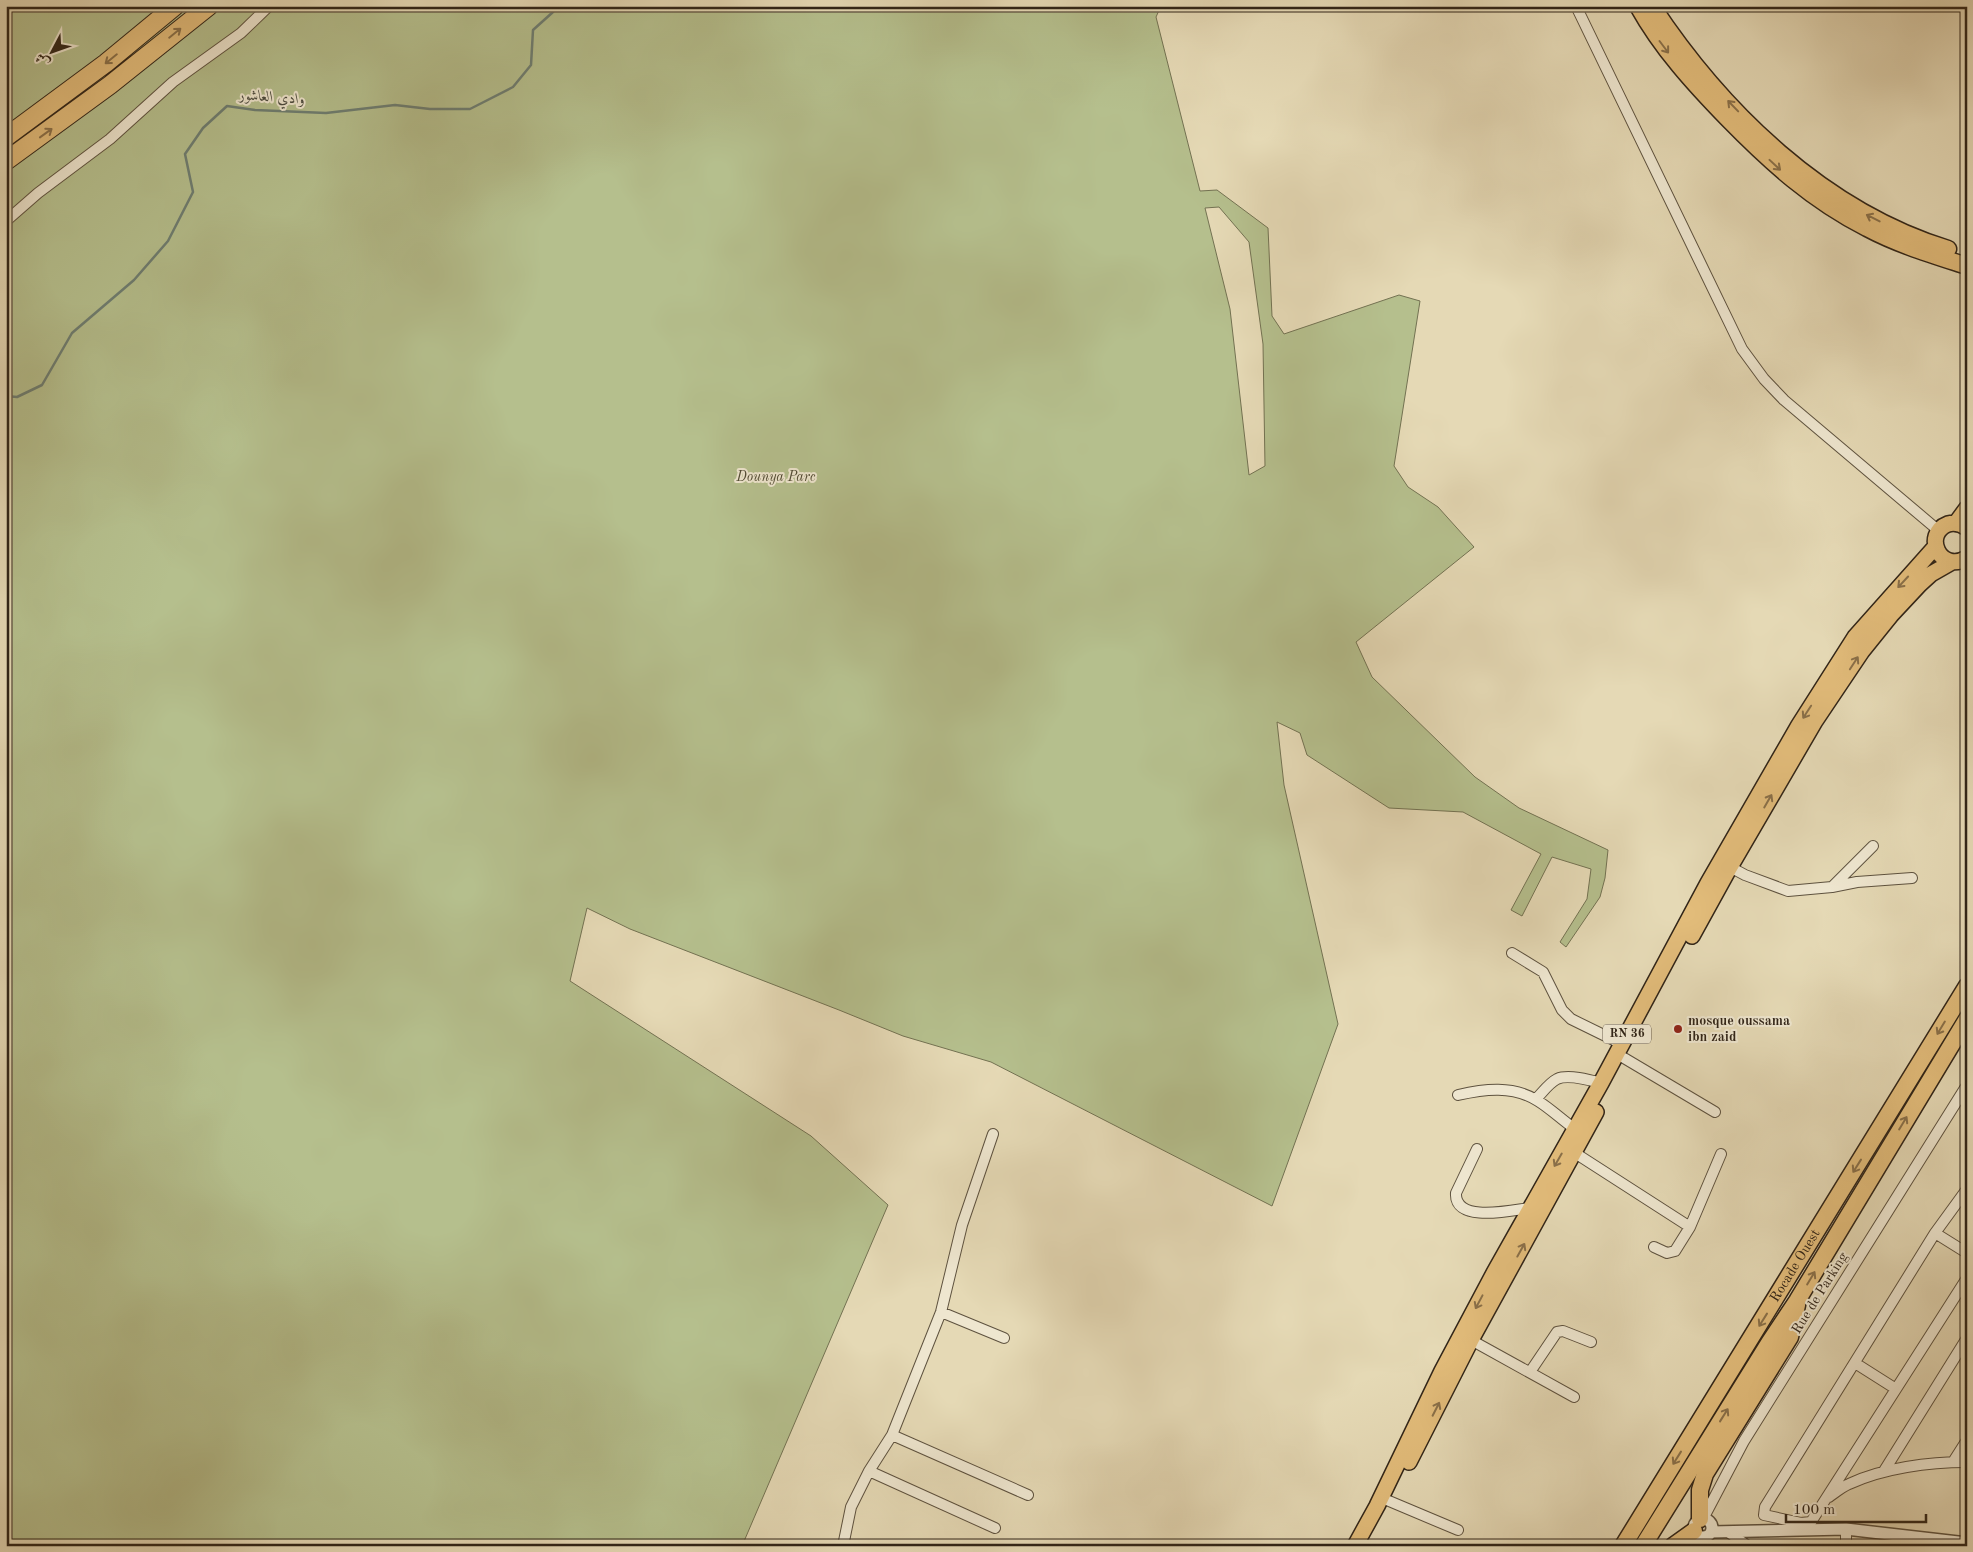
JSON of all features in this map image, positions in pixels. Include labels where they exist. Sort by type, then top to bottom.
[{"type":"highway","points":[[6,137],[106,63],[175,6]]},
{"type":"highway","points":[[6,161],[95,96],[209,6]]},
{"type":"highway","points":[[1638,6],[1660,42],[1693,83],[1787,176],[1828,206],[1866,228],[1903,245],[1967,266]]},
{"type":"highway","points":[[1652,6],[1705,77],[1764,139],[1810,178],[1842,200],[1888,226],[1943,248],[1967,255]]},
{"type":"highway","name":"Rocade Ouest","points":[[1623,1546],[1967,986]]},
{"type":"highway","name":"Rocade Ouest","points":[[1643,1546],[1797,1301],[1967,1019]]},
{"type":"highway","points":[[1673,1546],[1699,1523],[1699,1497],[1706,1474],[1790,1337],[1794,1327],[1797,1301]]},
{"type":"main road","points":[[1962,561],[1940,555],[1936,546],[1936,538],[1939,531],[1946,525],[1961,525],[1967,508]]},
{"type":"main road","name":"RN 36","points":[[1366,1546],[1471,1340],[1575,1153],[1623,1051],[1708,883],[1799,725],[1855,637],[1936,546]]},
{"type":"main road","name":"RN 36","points":[[1637,1024],[1815,721],[1862,651],[1890,615],[1931,574],[1962,561]]},
{"type":"main road","name":"RN 36","points":[[1355,1546],[1381,1498],[1442,1371],[1530,1208],[1601,1083],[1623,1051]]},
{"type":"street","points":[[6,221],[38,193],[110,139],[173,82],[247,28],[269,6]]},
{"type":"street","points":[[1576,6],[1742,349],[1753,365],[1784,400],[1939,531]]},
{"type":"street","points":[[1832,887],[1873,846]]},
{"type":"street","points":[[1730,866],[1745,875],[1788,891],[1832,887],[1857,882],[1912,878]]},
{"type":"street","points":[[1512,953],[1543,972],[1562,1010],[1571,1019],[1715,1112]]},
{"type":"street","points":[[1536,1099],[1560,1078],[1584,1078],[1601,1083]]},
{"type":"street","name":"Rue de Parking","points":[[1699,1523],[1744,1441],[1967,1085]]},
{"type":"street","points":[[1458,1095],[1495,1088],[1515,1091],[1536,1099],[1575,1129]]},
{"type":"street","points":[[843,1546],[851,1507],[869,1470],[892,1435],[940,1312],[962,1225],[993,1134]]},
{"type":"street","points":[[1477,1149],[1456,1193],[1455,1198],[1460,1205],[1478,1214],[1530,1208]]},
{"type":"street","points":[[1575,1153],[1690,1227]]},
{"type":"street","points":[[1654,1247],[1667,1253],[1673,1253],[1690,1227],[1721,1154]]},
{"type":"street","points":[[1967,1189],[1936,1232],[1765,1507],[1764,1515],[1801,1523],[1811,1522],[1967,1278]]},
{"type":"street","points":[[1936,1232],[1967,1253]]},
{"type":"street","points":[[940,1312],[1004,1338]]},
{"type":"street","points":[[1530,1372],[1557,1332],[1563,1331],[1591,1342]]},
{"type":"street","points":[[1884,1471],[1967,1338]]},
{"type":"street","points":[[1471,1340],[1574,1397]]},
{"type":"street","points":[[1855,1363],[1896,1389]]},
{"type":"street","points":[[892,1435],[1028,1495]]},
{"type":"street","points":[[1953,1462],[1967,1440]]},
{"type":"street","points":[[1824,1500],[1847,1484],[1884,1471],[1953,1462],[1967,1462]]},
{"type":"street","points":[[869,1470],[995,1528]]},
{"type":"street","points":[[1389,1501],[1458,1530]]},
{"type":"street","points":[[1699,1523],[1698,1536],[1704,1537],[1711,1532],[1846,1529],[1967,1543]]},
{"type":"street","points":[[1846,1529],[1846,1546]]},
{"type":"street","points":[[1728,1532],[1748,1546]]},
{"type":"green space","name":"Dounya Parc","points":[[6,6],[1161,6],[1156,17],[1200,191],[1217,190],[1268,228],[1272,316],[1284,334],[1399,295],[1420,301],[1394,466],[1408,487],[1438,507],[1474,547],[1356,642],[1372,677],[1475,777],[1519,808],[1608,850],[1605,878],[1600,897],[1566,947],[1560,942],[1587,899],[1591,869],[1552,857],[1522,916],[1511,910],[1541,854],[1463,812],[1389,808],[1307,755],[1300,733],[1277,722],[1284,785],[1338,1024],[1272,1206],[991,1062],[903,1036],[630,929],[587,908],[570,981],[811,1136],[888,1205],[742,1546],[6,1546]],"holes":[[[1219,207],[1249,242],[1263,344],[1265,466],[1249,475],[1230,309],[1205,208]]]},
{"type":"waterway","name":"وادي العاشور","points":[[6,396],[17,397],[42,385],[72,333],[134,280],[168,241],[193,192],[185,154],[203,128],[227,106],[255,110],[326,113],[395,105],[430,109],[470,109],[513,87],[531,65],[533,30],[557,6]]},
{"type":"place","name":"mosque oussama ibn zaid","points":[[1678,1029]]}]
